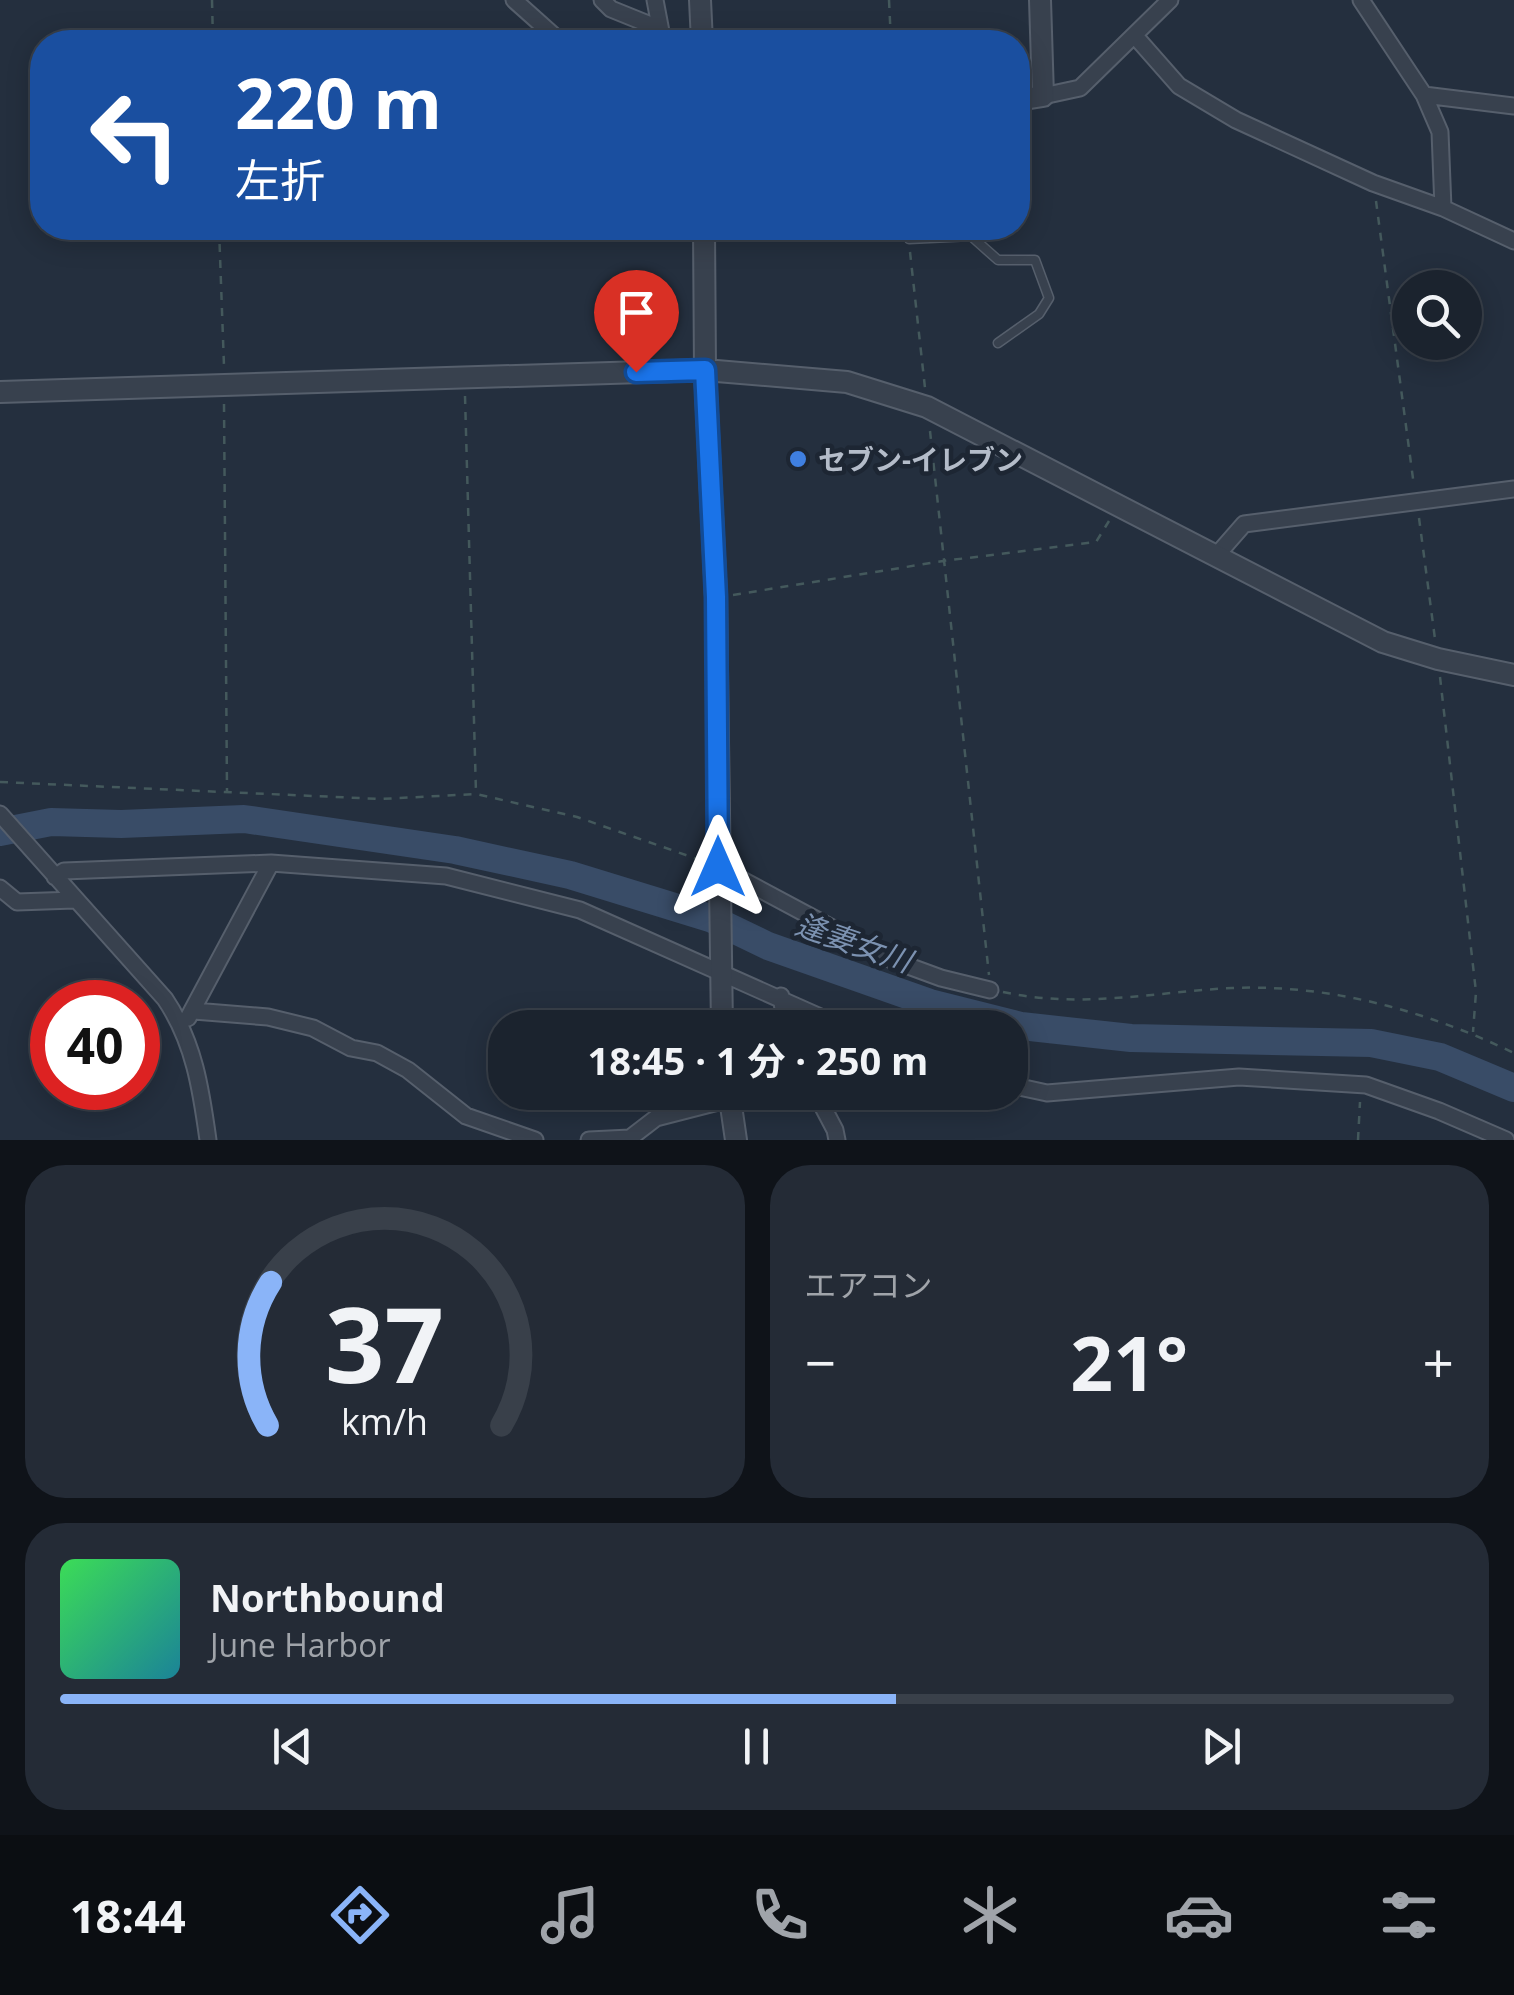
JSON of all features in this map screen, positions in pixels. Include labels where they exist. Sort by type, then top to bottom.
[{"type":"street","points":[[514,0],[548,30]]},
{"type":"street","points":[[602,0],[652,30]]},
{"type":"street","points":[[655,0],[660,30]]},
{"type":"street","points":[[700,0],[701,30]]},
{"type":"street","points":[[1040,0],[1043,96]]},
{"type":"street","points":[[1030,98],[1080,88],[1170,0]]},
{"type":"street","points":[[1361,0],[1424,95],[1440,132],[1443,208]]},
{"type":"street","points":[[1135,36],[1179,86],[1236,120],[1373,183],[1443,208],[1514,241]]},
{"type":"street","points":[[1424,95],[1514,106]]},
{"type":"street","points":[[704,240],[705,370],[716,597],[722,1010]]},
{"type":"street","points":[[0,392],[705,370],[847,382],[927,407],[1383,642],[1438,659],[1514,675]]},
{"type":"street","points":[[1216,556],[1244,524],[1514,489]]},
{"type":"street","points":[[0,814],[165,998],[183,1025],[199,1082],[208,1140]]},
{"type":"street","points":[[55,877],[64,870],[272,863],[446,876],[580,910],[809,1010]]},
{"type":"street","points":[[183,1025],[272,863]]},
{"type":"street","points":[[719,876],[892,960],[990,990]]},
{"type":"street","points":[[0,888],[17,902],[74,900]]},
{"type":"street","points":[[781,996],[783,1010]]},
{"type":"street","points":[[194,1011],[268,1017],[313,1028],[351,1048],[377,1053],[408,1070],[466,1116],[535,1140]]},
{"type":"street","points":[[1028,1089],[1047,1093],[1239,1077],[1366,1085],[1506,1140]]},
{"type":"street","points":[[590,1140],[630,1138],[656,1118],[683,1110]]},
{"type":"street","points":[[731,1110],[736,1140]]},
{"type":"street","points":[[824,1110],[836,1140]]},
{"type":"lane","points":[[975,240],[998,260],[1035,260],[1048,298],[1040,314],[998,343]]},
{"type":"path","points":[[212,0],[213,30]]},
{"type":"path","points":[[890,0],[891,30]]},
{"type":"path","points":[[1373,183],[1438,659],[1476,992],[1473,1033]]},
{"type":"path","points":[[219,240],[227,793]]},
{"type":"path","points":[[909,240],[990,990],[1041,1000],[1115,1000],[1230,988],[1292,987],[1402,1009],[1473,1033],[1514,1054]]},
{"type":"path","points":[[464,379],[476,794]]},
{"type":"path","points":[[716,597],[1096,542],[1118,506]]},
{"type":"path","points":[[0,782],[381,799],[476,794],[577,817],[719,876]]},
{"type":"path","points":[[1358,1140],[1359,1108],[1366,1085]]},
{"type":"waterway","name":"逢妻女川","points":[[0,832],[51,822],[121,824],[244,819],[455,850],[570,875],[710,918],[768,946],[930,1003],[1021,1026],[1131,1038],[1371,1043],[1440,1057],[1514,1088]]},
{"type":"place","name":"セブン-イレブン","points":[[798,459]]},
{"type":"route","points":[[636,372],[705,370],[716,597],[718,867]]}]
